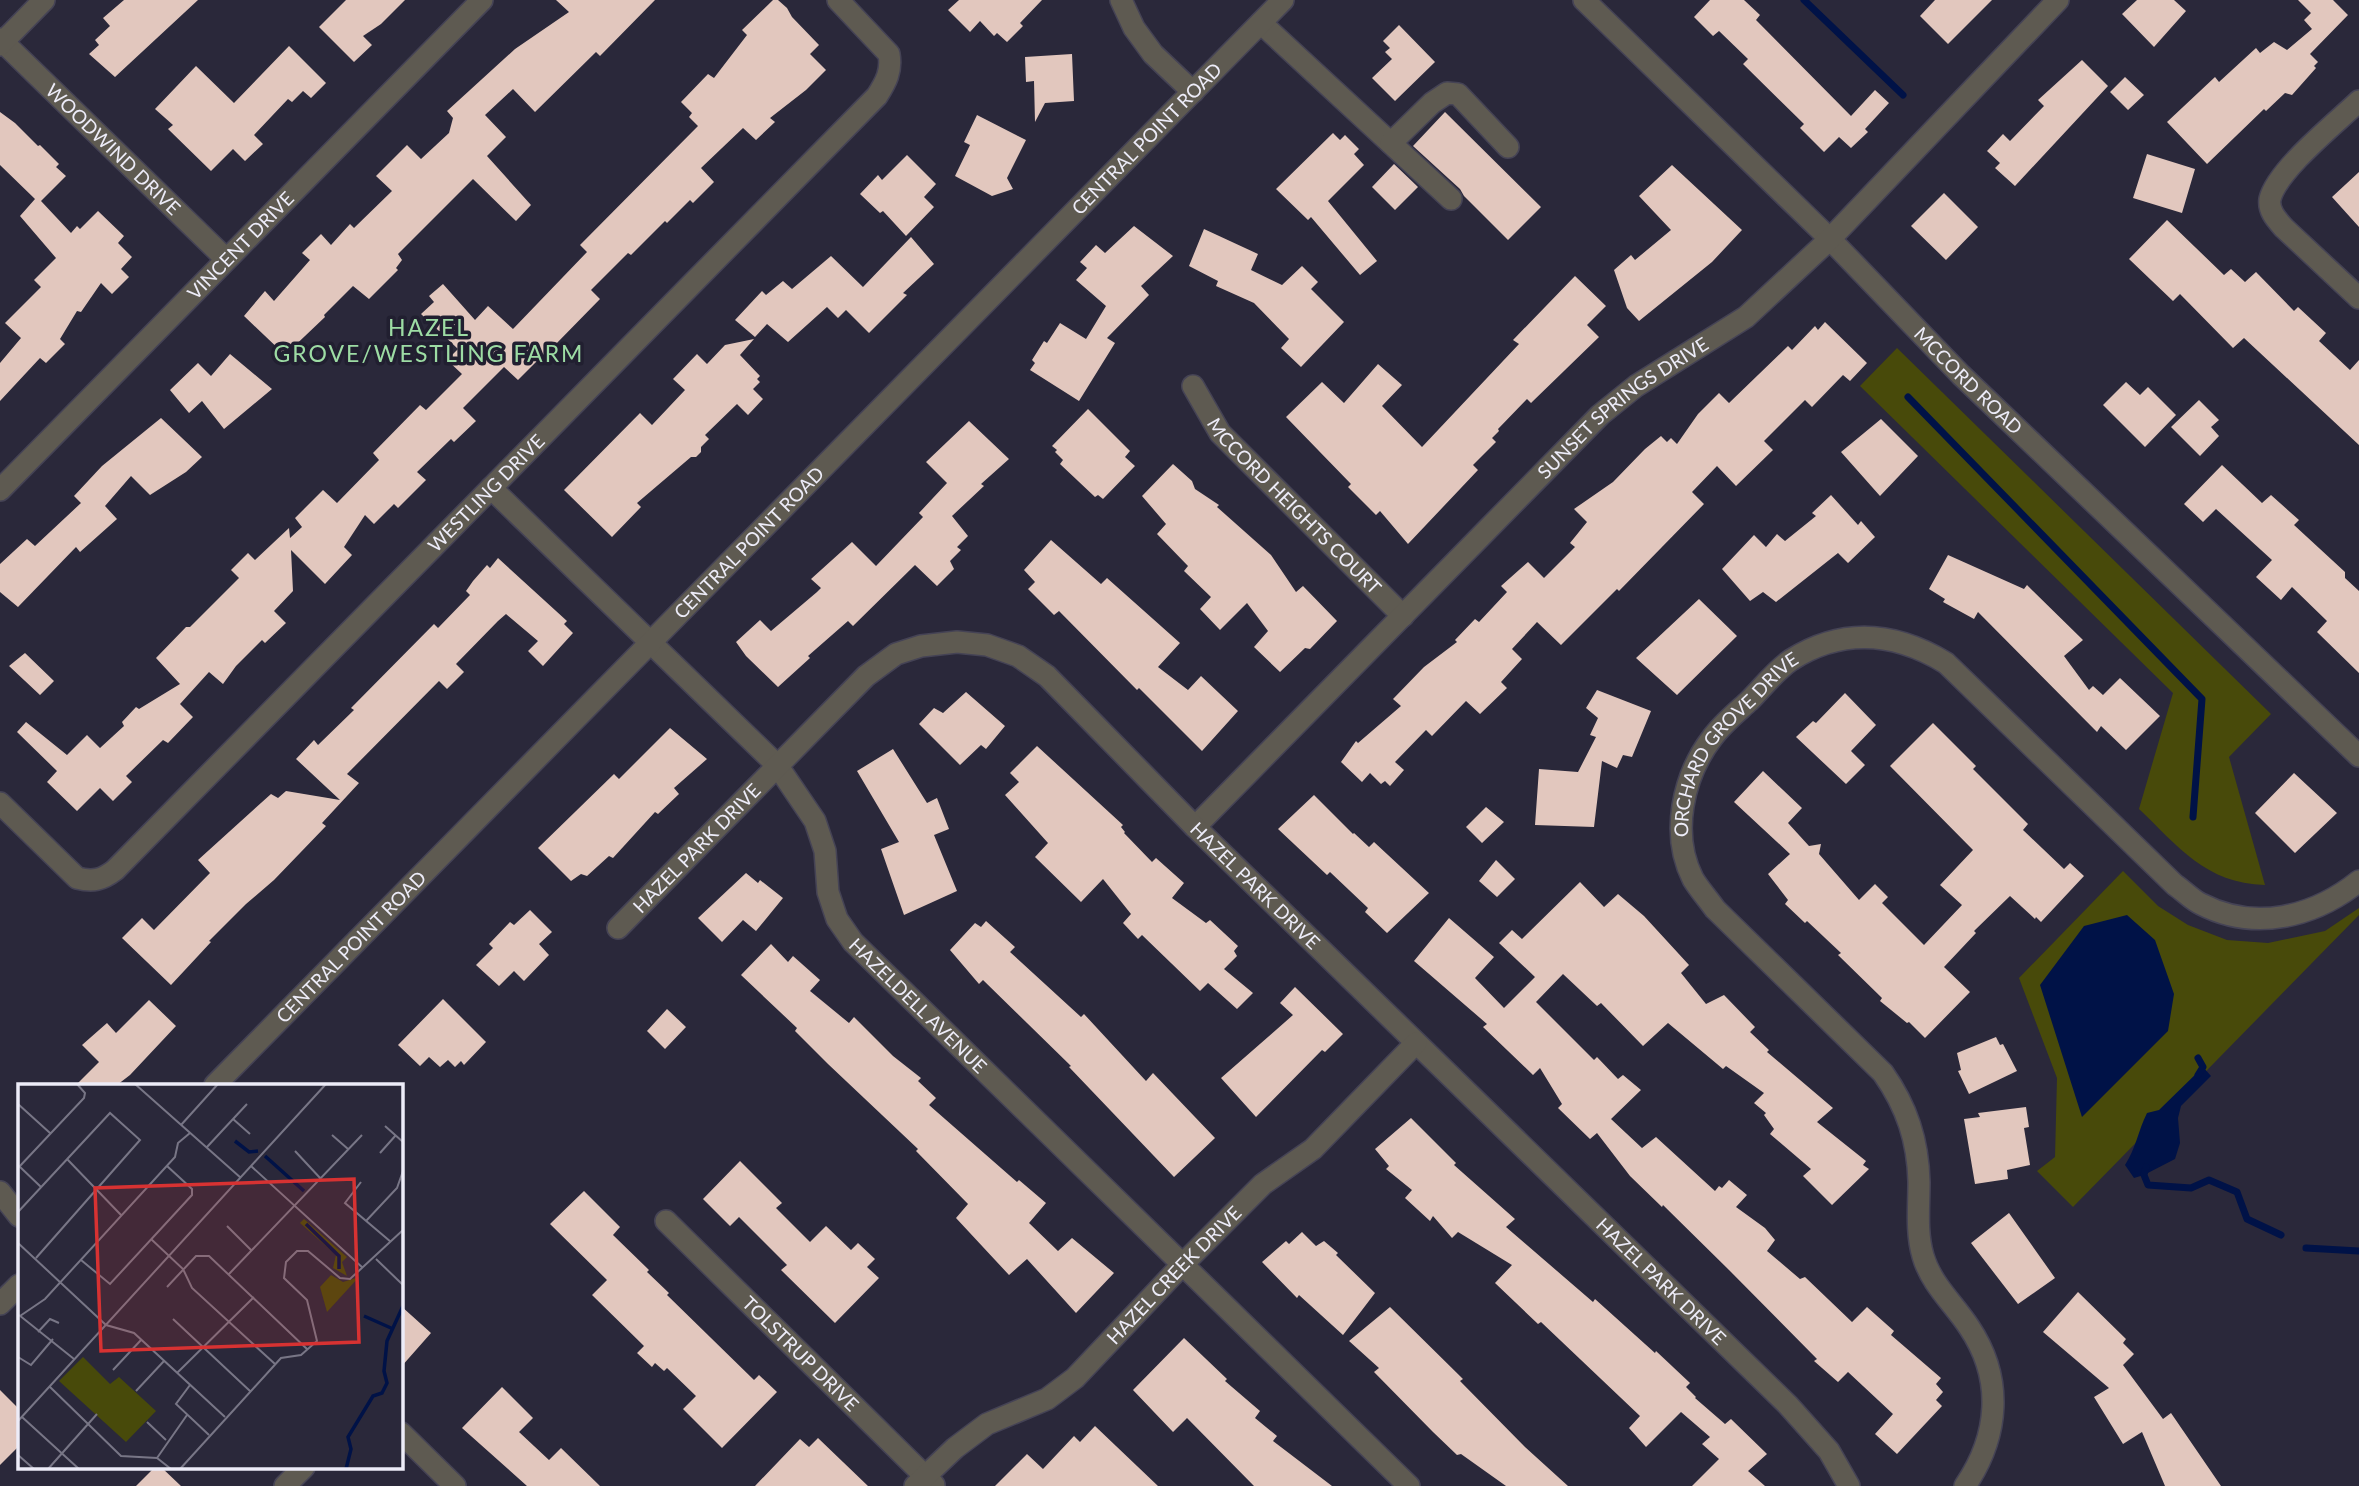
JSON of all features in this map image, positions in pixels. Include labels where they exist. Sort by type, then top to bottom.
[{"type":"street","points":[[1,42],[44,0]]},
{"type":"street","name":"VINCENT DRIVE","points":[[0,490],[482,0]]},
{"type":"street","name":"WESTLING DRIVE","points":[[0,803],[77,878],[90,881],[105,878],[877,96],[887,81],[891,64],[889,54],[838,0]]},
{"type":"street","points":[[1121,0],[1134,28],[1153,54],[1193,92]]},
{"type":"street","name":"CENTRAL POINT ROAD","points":[[216,1084],[1283,0]]},
{"type":"street","name":"MCCORD ROAD","points":[[1584,0],[1830,239],[1961,375],[2359,756]]},
{"type":"street","name":"SUNSET SPRINGS DRIVE","points":[[1195,827],[1600,415],[1636,386],[1746,317],[1830,239],[2058,0]]},
{"type":"street","points":[[1261,23],[1451,199]]},
{"type":"street","name":"WOODWIND DRIVE","points":[[1,42],[226,259]]},
{"type":"street","points":[[1391,143],[1432,103],[1447,93],[1458,94],[1508,146]]},
{"type":"street","points":[[2359,101],[2282,176],[2269,201],[2273,216],[2284,228],[2359,298]]},
{"type":"street","name":"MCCORD HEIGHTS COURT","points":[[1193,386],[1220,433],[1403,616]]},
{"type":"street","name":"HAZELDELL AVENUE","points":[[491,488],[776,765],[815,821],[825,851],[831,901],[837,919],[853,942],[1409,1486]]},
{"type":"street","name":"ORCHARD GROVE DRIVE","points":[[1965,1486],[1978,1467],[1989,1440],[1994,1412],[1992,1386],[1984,1355],[1970,1328],[1936,1284],[1923,1259],[1918,1233],[1917,1153],[1911,1122],[1898,1095],[1883,1073],[1715,909],[1693,878],[1684,844],[1684,798],[1693,770],[1712,737],[1789,661],[1821,645],[1853,637],[1888,639],[1921,648],[1946,663],[2175,885],[2200,904],[2229,915],[2259,919],[2292,916],[2314,910],[2359,881]]},
{"type":"street","name":"HAZEL PARK DRIVE","points":[[618,928],[866,676],[896,654],[921,646],[957,642],[987,645],[1018,656],[1047,676],[1195,827],[1788,1405],[1829,1451],[1849,1486]]},
{"type":"street","name":"HAZEL CREEK DRIVE","points":[[925,1483],[955,1448],[987,1424],[1047,1399],[1075,1378],[1263,1184],[1313,1149],[1416,1043]]},
{"type":"street","points":[[0,1192],[18,1215]]},
{"type":"street","name":"TOLSTRUP DRIVE","points":[[666,1221],[925,1483]]},
{"type":"street","points":[[0,1304],[18,1286]]},
{"type":"street","points":[[402,1434],[455,1486]]},
{"type":"street","points":[[285,1486],[303,1468]]},
{"type":"shaded area","points":[[1897,348],[2271,714],[2229,757],[2265,885],[2244,883],[2209,870],[2181,849],[2139,809],[2173,693],[1860,386]]},
{"type":"shaded area","points":[[2123,871],[2158,906],[2188,925],[2227,940],[2268,943],[2325,931],[2359,908],[2359,915],[2073,1207],[2037,1171],[2055,1157],[2057,1078],[2019,978]]},
{"type":"shaded area","points":[[2127,915],[2155,940],[2174,994],[2168,1031],[2082,1117],[2040,985],[2084,926]]},
{"type":"shaded area","points":[[2203,1067],[2211,1076],[2181,1106],[2178,1118],[2180,1143],[2175,1159],[2134,1178],[2125,1165],[2147,1113],[2159,1110]]},
{"type":"building","points":[[124,0],[198,0],[115,77],[89,54],[99,45],[95,40],[110,26],[103,18]]},
{"type":"building","points":[[346,0],[405,0],[381,24],[363,36],[372,45],[354,62],[319,27]]},
{"type":"building","points":[[556,0],[655,0],[600,56],[596,52],[535,112],[513,89],[485,115],[506,137],[487,156],[531,205],[516,221],[473,179],[398,254],[402,260],[396,268],[398,270],[369,299],[353,286],[285,355],[244,316],[265,291],[274,301],[310,260],[302,253],[321,234],[331,245],[350,224],[354,228],[392,191],[376,176],[407,145],[421,159],[449,133],[453,118],[447,111],[515,49],[569,12]]},
{"type":"building","points":[[773,0],[778,0],[787,8],[792,17],[819,45],[810,54],[826,70],[806,90],[770,118],[775,122],[756,140],[743,128],[701,168],[714,182],[693,203],[690,200],[667,223],[665,221],[631,255],[628,253],[591,290],[600,299],[518,380],[504,367],[463,408],[476,421],[454,442],[451,439],[417,472],[426,480],[398,508],[394,504],[374,524],[365,515],[344,547],[352,555],[325,584],[291,550],[293,591],[274,611],[286,623],[265,643],[262,640],[236,666],[223,684],[209,672],[180,704],[193,717],[168,743],[163,740],[126,776],[132,782],[113,801],[100,788],[77,811],[47,782],[57,771],[17,732],[26,722],[67,755],[87,735],[100,748],[124,726],[122,722],[136,707],[139,709],[180,684],[156,658],[239,578],[231,570],[248,553],[255,560],[289,528],[290,538],[302,527],[295,518],[323,490],[337,503],[379,460],[373,453],[420,405],[426,410],[462,374],[447,360],[458,349],[421,314],[434,302],[429,296],[443,284],[475,320],[488,306],[513,329],[587,252],[580,245],[698,126],[689,117],[692,113],[681,102],[708,74],[714,78],[747,35],[742,30]]},
{"type":"building","points":[[959,0],[1042,0],[1020,23],[1023,26],[1007,42],[997,33],[994,36],[980,21],[970,32],[948,10]]},
{"type":"building","points":[[1710,0],[1744,0],[1760,15],[1756,20],[1851,116],[1875,90],[1889,103],[1865,129],[1868,132],[1851,148],[1839,137],[1824,152],[1800,128],[1804,124],[1743,64],[1748,59],[1719,31],[1713,36],[1694,17]]},
{"type":"building","points":[[1935,0],[1992,0],[1948,44],[1920,16]]},
{"type":"building","points":[[2137,0],[2174,0],[2186,11],[2154,47],[2122,14]]},
{"type":"building","points":[[2298,0],[2333,0],[2348,15],[2310,54],[2318,62],[2314,66],[2316,68],[2292,95],[2285,93],[2266,111],[2264,109],[2207,164],[2167,122],[2215,77],[2219,82],[2256,48],[2260,53],[2274,42],[2287,50],[2312,29],[2304,20],[2311,13]]},
{"type":"building","points":[[1399,25],[1435,62],[1395,101],[1372,78],[1392,59],[1385,52],[1390,48],[1383,41]]},
{"type":"building","points":[[289,46],[326,83],[311,98],[303,91],[292,102],[288,99],[254,135],[263,144],[245,161],[233,149],[211,171],[168,129],[173,125],[155,109],[196,66],[234,103]]},
{"type":"building","points":[[1072,54],[1074,101],[1045,103],[1035,122],[1034,81],[1026,82],[1025,57]]},
{"type":"building","points":[[2082,60],[2108,86],[2015,186],[1995,168],[2000,163],[1987,151],[2003,134],[2010,141],[2044,106],[2038,100]]},
{"type":"building","points":[[2125,77],[2144,95],[2128,110],[2110,92]]},
{"type":"building","points":[[0,112],[40,145],[59,164],[56,167],[66,176],[41,201],[71,233],[77,226],[80,229],[98,211],[124,236],[118,243],[132,257],[121,269],[129,277],[112,294],[101,283],[81,312],[77,311],[60,339],[65,344],[46,363],[40,358],[0,401],[0,363],[21,338],[5,323],[41,287],[34,280],[56,258],[20,216],[35,199],[0,165]]},
{"type":"building","points":[[1445,112],[1541,207],[1508,240],[1460,189],[1413,146]]},
{"type":"building","points":[[977,115],[1026,140],[1007,178],[1013,189],[992,196],[955,176],[970,145],[964,142]]},
{"type":"building","points":[[1333,133],[1340,140],[1345,135],[1359,149],[1354,154],[1364,165],[1328,201],[1377,261],[1360,275],[1311,217],[1308,220],[1276,189]]},
{"type":"building","points":[[2147,154],[2195,169],[2182,213],[2133,198]]},
{"type":"building","points":[[907,155],[936,184],[924,197],[934,207],[906,236],[883,211],[880,213],[860,194],[878,175],[882,180]]},
{"type":"building","points":[[1394,164],[1418,187],[1395,210],[1372,187]]},
{"type":"building","points":[[1672,165],[1742,230],[1712,262],[1639,321],[1627,308],[1614,270],[1631,255],[1635,260],[1671,230],[1639,196]]},
{"type":"building","points":[[2359,172],[2359,227],[2332,197]]},
{"type":"building","points":[[1944,193],[1978,227],[1946,260],[1911,226]]},
{"type":"building","points":[[2167,220],[2224,275],[2231,269],[2245,282],[2256,272],[2294,311],[2298,307],[2326,333],[2319,341],[2350,370],[2359,360],[2359,445],[2244,338],[2233,348],[2180,294],[2173,301],[2129,259]]},
{"type":"building","points":[[1134,226],[1173,256],[1141,286],[1149,295],[1107,338],[1115,343],[1079,401],[1030,370],[1035,363],[1032,360],[1060,323],[1086,339],[1106,306],[1076,280],[1087,268],[1080,262],[1096,245],[1105,253]]},
{"type":"building","points":[[1204,229],[1258,254],[1251,270],[1282,285],[1302,266],[1318,282],[1311,289],[1344,322],[1301,367],[1281,348],[1289,339],[1254,303],[1216,286],[1218,281],[1189,266]]},
{"type":"building","points":[[911,237],[934,264],[903,293],[907,295],[869,333],[846,310],[838,318],[827,307],[788,342],[767,324],[755,337],[735,320],[762,291],[766,295],[783,281],[792,289],[831,256],[863,287]]},
{"type":"building","points":[[1575,276],[1606,306],[1587,325],[1599,337],[1531,403],[1527,399],[1498,429],[1492,438],[1496,442],[1473,465],[1478,470],[1408,544],[1380,511],[1376,515],[1348,487],[1351,484],[1286,417],[1322,382],[1344,403],[1378,364],[1402,385],[1382,406],[1422,447],[1519,344],[1513,340]]},
{"type":"building","points":[[1825,322],[1867,363],[1850,381],[1843,375],[1812,407],[1805,400],[1764,441],[1773,450],[1736,486],[1717,466],[1692,492],[1704,504],[1619,591],[1617,589],[1561,645],[1537,622],[1512,649],[1522,659],[1501,682],[1507,688],[1480,714],[1466,701],[1432,736],[1426,730],[1395,762],[1404,770],[1390,786],[1385,781],[1381,784],[1370,773],[1362,782],[1341,762],[1356,741],[1358,743],[1401,706],[1393,699],[1424,667],[1457,642],[1455,640],[1475,619],[1479,622],[1507,592],[1501,586],[1528,562],[1544,578],[1575,547],[1570,543],[1587,522],[1574,509],[1613,482],[1661,436],[1667,442],[1671,438],[1677,444],[1698,414],[1719,393],[1729,403],[1788,346],[1792,350],[1815,326],[1818,330]]},
{"type":"building","points":[[754,339],[740,355],[760,376],[757,379],[760,382],[753,389],[763,399],[748,415],[737,404],[705,435],[709,439],[701,447],[701,452],[696,457],[691,457],[637,503],[641,507],[612,537],[564,490],[640,413],[652,425],[685,390],[673,379],[697,354],[707,364],[725,345]]},
{"type":"building","points":[[230,354],[272,389],[224,429],[202,401],[189,413],[170,390],[198,363],[211,376]]},
{"type":"building","points":[[2126,382],[2140,395],[2148,387],[2176,415],[2145,447],[2103,405]]},
{"type":"building","points":[[2199,400],[2219,420],[2211,427],[2219,436],[2200,456],[2171,427]]},
{"type":"building","points":[[1088,409],[1130,451],[1125,457],[1135,466],[1103,499],[1098,495],[1095,497],[1060,464],[1063,460],[1052,446]]},
{"type":"building","points":[[161,418],[202,457],[186,472],[150,495],[131,476],[105,506],[117,519],[80,552],[76,547],[18,607],[0,592],[0,564],[27,539],[35,546],[81,503],[74,496],[102,466]]},
{"type":"building","points":[[1881,419],[1918,456],[1880,496],[1841,452]]},
{"type":"building","points":[[969,421],[1009,459],[981,484],[984,486],[952,516],[968,536],[957,547],[961,550],[950,561],[954,569],[937,586],[915,565],[853,626],[848,621],[778,687],[746,656],[736,642],[760,620],[771,631],[817,592],[821,588],[811,579],[852,542],[876,566],[923,517],[919,513],[947,483],[926,462]]},
{"type":"building","points":[[1173,464],[1192,481],[1195,489],[1219,505],[1217,507],[1271,555],[1296,592],[1303,586],[1337,621],[1310,649],[1305,648],[1280,672],[1254,647],[1268,631],[1247,603],[1220,630],[1200,609],[1211,597],[1184,571],[1188,566],[1157,534],[1166,524],[1142,496]]},
{"type":"building","points":[[2222,465],[2262,503],[2271,495],[2299,520],[2294,525],[2345,572],[2345,578],[2359,591],[2359,673],[2317,632],[2327,621],[2292,587],[2281,600],[2256,577],[2272,560],[2216,509],[2203,522],[2184,504]]},
{"type":"building","points":[[1831,495],[1858,525],[1861,521],[1875,537],[1848,563],[1838,553],[1776,602],[1763,592],[1750,601],[1722,569],[1754,535],[1766,547],[1777,534],[1785,541],[1816,516],[1812,513]]},
{"type":"building","points":[[1051,540],[1101,584],[1107,578],[1180,643],[1158,667],[1188,690],[1201,676],[1238,711],[1202,751],[1059,611],[1054,615],[1028,589],[1035,582],[1024,570]]},
{"type":"building","points":[[1948,555],[2024,589],[2027,585],[2083,640],[2064,656],[2089,690],[2093,686],[2103,695],[2120,678],[2160,716],[2126,750],[2101,726],[2097,732],[1978,612],[1974,619],[1943,602],[1945,599],[1929,589]]},
{"type":"building","points":[[498,558],[567,621],[564,624],[573,633],[543,666],[528,651],[538,641],[506,614],[498,621],[456,664],[464,672],[447,689],[439,681],[347,774],[359,783],[322,823],[326,826],[209,941],[211,942],[171,985],[122,938],[142,918],[154,930],[210,873],[198,860],[271,794],[278,798],[286,791],[340,800],[296,759],[314,740],[318,745],[354,710],[351,708],[434,624],[438,628],[470,595],[466,591],[473,581],[487,565],[490,568]]},
{"type":"building","points":[[1699,599],[1737,636],[1677,695],[1636,658]]},
{"type":"building","points":[[25,653],[54,681],[40,695],[9,666]]},
{"type":"building","points":[[1597,690],[1651,711],[1632,757],[1623,755],[1617,768],[1602,761],[1594,827],[1535,825],[1539,769],[1578,772],[1596,737],[1590,735],[1598,718],[1586,708]]},
{"type":"building","points":[[966,692],[1005,726],[986,749],[981,745],[960,765],[919,724],[934,708],[943,713]]},
{"type":"building","points":[[1845,693],[1876,725],[1851,751],[1865,765],[1846,784],[1796,737],[1813,721],[1816,723]]},
{"type":"building","points":[[1933,723],[1976,766],[1973,769],[2028,824],[2023,830],[2064,869],[2070,863],[2084,876],[2041,922],[2010,896],[1974,931],[1976,933],[1944,967],[1970,992],[1925,1038],[1909,1022],[1880,1001],[1882,998],[1838,955],[1841,953],[1785,904],[1788,900],[1768,874],[1790,854],[1734,802],[1763,771],[1802,808],[1788,823],[1809,846],[1821,844],[1819,854],[1859,900],[1875,884],[1888,897],[1882,903],[1924,945],[1962,905],[1940,885],[1973,850],[1890,766]]},
{"type":"building","points":[[670,728],[707,759],[674,788],[679,794],[658,814],[655,812],[613,858],[609,856],[587,876],[581,874],[571,881],[538,848],[614,774],[619,779]]},
{"type":"building","points":[[1037,746],[1123,825],[1121,827],[1124,833],[1152,862],[1156,858],[1184,883],[1172,898],[1206,923],[1210,920],[1238,946],[1234,951],[1237,956],[1224,969],[1253,993],[1237,1009],[1208,983],[1200,991],[1142,935],[1138,939],[1123,923],[1131,914],[1103,879],[1081,902],[1035,857],[1048,843],[1005,795],[1019,782],[1010,773]]},
{"type":"building","points":[[893,749],[927,803],[937,798],[949,829],[934,835],[957,891],[904,915],[881,849],[899,842],[857,771]]},
{"type":"building","points":[[2294,773],[2337,813],[2295,853],[2255,813]]},
{"type":"building","points":[[1314,795],[1353,834],[1369,847],[1374,842],[1429,893],[1387,933],[1365,912],[1368,908],[1330,872],[1327,875],[1278,829]]},
{"type":"building","points":[[1486,807],[1504,822],[1482,843],[1466,827]]},
{"type":"building","points":[[1496,860],[1515,879],[1497,897],[1479,881]]},
{"type":"building","points":[[746,873],[783,898],[756,931],[743,920],[722,942],[698,918]]},
{"type":"building","points":[[1580,882],[1604,907],[1618,894],[1644,916],[1689,965],[1681,973],[1706,1004],[1724,995],[1755,1027],[1750,1032],[1769,1050],[1767,1052],[1833,1108],[1817,1122],[1866,1161],[1863,1165],[1869,1169],[1832,1205],[1803,1176],[1811,1169],[1770,1134],[1774,1129],[1764,1115],[1766,1113],[1754,1103],[1764,1093],[1726,1066],[1723,1069],[1668,1023],[1643,1046],[1601,1003],[1597,1006],[1563,974],[1536,1002],[1594,1060],[1597,1057],[1618,1079],[1623,1075],[1641,1090],[1611,1119],[1642,1148],[1656,1137],[1715,1191],[1729,1180],[1747,1195],[1736,1207],[1765,1228],[1775,1240],[1767,1251],[1800,1279],[1805,1277],[1852,1322],[1867,1307],[1894,1331],[1891,1335],[1941,1378],[1936,1384],[1943,1392],[1936,1400],[1942,1406],[1897,1454],[1875,1434],[1893,1414],[1848,1372],[1838,1382],[1814,1361],[1817,1359],[1729,1270],[1630,1176],[1597,1133],[1590,1139],[1558,1108],[1562,1104],[1540,1068],[1533,1075],[1483,1027],[1487,1024],[1414,961],[1449,918],[1494,957],[1475,978],[1504,1008],[1535,977],[1499,943],[1512,930],[1522,939]]},
{"type":"building","points":[[530,910],[552,932],[539,944],[549,955],[524,981],[514,971],[499,986],[476,965],[493,948],[489,944],[510,922],[514,925]]},
{"type":"building","points":[[986,921],[1015,947],[1010,952],[1081,1017],[1084,1014],[1146,1081],[1153,1073],[1215,1138],[1174,1177],[1069,1067],[1071,1066],[983,980],[979,984],[950,950],[975,923],[981,927]]},
{"type":"building","points":[[771,944],[788,962],[793,956],[820,980],[810,991],[849,1023],[854,1017],[893,1056],[921,1078],[918,1081],[936,1098],[929,1105],[1017,1182],[1019,1180],[1046,1203],[1029,1223],[1058,1251],[1072,1238],[1114,1273],[1076,1313],[1027,1259],[1009,1275],[956,1218],[968,1204],[916,1151],[918,1149],[828,1064],[795,1031],[797,1028],[741,975]]},
{"type":"building","points":[[1295,987],[1343,1034],[1325,1052],[1322,1050],[1256,1117],[1221,1078],[1293,1015],[1280,1003]]},
{"type":"building","points":[[443,999],[486,1042],[464,1065],[461,1061],[455,1067],[448,1060],[440,1067],[429,1057],[420,1066],[398,1045]]},
{"type":"building","points":[[149,1000],[176,1026],[118,1084],[77,1084],[99,1062],[82,1045],[107,1023],[116,1033]]},
{"type":"building","points":[[667,1009],[686,1027],[665,1049],[647,1031]]},
{"type":"building","points":[[1996,1037],[2000,1045],[2003,1044],[2017,1071],[1969,1094],[1958,1071],[1961,1070],[1957,1053]]},
{"type":"building","points":[[2026,1107],[2029,1127],[2024,1128],[2030,1165],[2007,1170],[2008,1179],[1975,1184],[1964,1119],[1980,1117],[1978,1113]]},
{"type":"building","points":[[1411,1118],[1456,1163],[1454,1165],[1515,1219],[1506,1227],[1593,1302],[1595,1299],[1655,1353],[1656,1351],[1690,1383],[1686,1387],[1695,1398],[1725,1424],[1731,1419],[1767,1454],[1748,1471],[1765,1486],[1692,1486],[1719,1459],[1702,1444],[1710,1437],[1681,1412],[1646,1447],[1629,1428],[1640,1416],[1541,1322],[1538,1324],[1495,1283],[1512,1265],[1458,1232],[1452,1238],[1433,1216],[1430,1221],[1405,1198],[1412,1190],[1386,1169],[1389,1166],[1375,1149]]},
{"type":"building","points":[[740,1161],[782,1203],[776,1208],[810,1242],[826,1226],[851,1250],[858,1243],[875,1259],[867,1267],[879,1278],[835,1323],[781,1270],[787,1265],[739,1217],[730,1226],[703,1199]]},
{"type":"building","points":[[584,1191],[620,1227],[613,1235],[649,1270],[647,1272],[669,1293],[667,1295],[754,1380],[759,1375],[777,1392],[722,1448],[683,1409],[696,1396],[667,1368],[664,1371],[655,1363],[652,1367],[637,1353],[644,1346],[592,1295],[607,1280],[550,1224]]},
{"type":"building","points":[[2009,1213],[2055,1278],[2018,1304],[1971,1243]]},
{"type":"building","points":[[1302,1232],[1316,1246],[1324,1241],[1375,1293],[1343,1335],[1299,1295],[1297,1298],[1262,1262],[1286,1241],[1289,1244]]},
{"type":"building","points":[[2078,1292],[2126,1339],[2123,1343],[2134,1354],[2123,1365],[2163,1419],[2171,1413],[2221,1486],[2165,1486],[2142,1432],[2123,1444],[2094,1397],[2109,1388],[2043,1332]]},
{"type":"building","points":[[402,1307],[431,1333],[402,1366]]},
{"type":"building","points":[[1390,1307],[1463,1379],[1460,1381],[1525,1447],[1568,1486],[1506,1486],[1461,1454],[1457,1455],[1433,1432],[1374,1372],[1379,1368],[1349,1341]]},
{"type":"building","points":[[1184,1338],[1227,1379],[1225,1381],[1260,1411],[1255,1418],[1277,1436],[1273,1441],[1332,1486],[1254,1486],[1187,1418],[1173,1432],[1133,1390]]},
{"type":"building","points":[[502,1387],[533,1418],[519,1432],[549,1460],[561,1448],[600,1486],[527,1486],[462,1428]]},
{"type":"building","points":[[0,1390],[18,1408],[18,1447],[0,1465]]},
{"type":"building","points":[[1095,1426],[1158,1486],[995,1486],[1027,1454],[1043,1469],[1074,1436],[1080,1442]]},
{"type":"building","points":[[818,1438],[868,1486],[755,1486],[800,1439],[809,1447]]},
{"type":"building","points":[[154,1468],[162,1468],[181,1486],[136,1486]]},
{"type":"waterway","points":[[1804,0],[1903,95]]},
{"type":"waterway","points":[[1908,397],[2202,699],[2193,817]]},
{"type":"waterway","points":[[2198,1058],[2203,1067],[2198,1075]]},
{"type":"waterway","points":[[2146,1167],[2144,1175],[2148,1185],[2191,1188],[2209,1180],[2237,1192],[2247,1219],[2281,1235]]},
{"type":"waterway","points":[[2306,1248],[2359,1251]]},
{"type":"district","name":"HAZEL GROVE/WESTLING FARM","points":[[429,341]]}]
